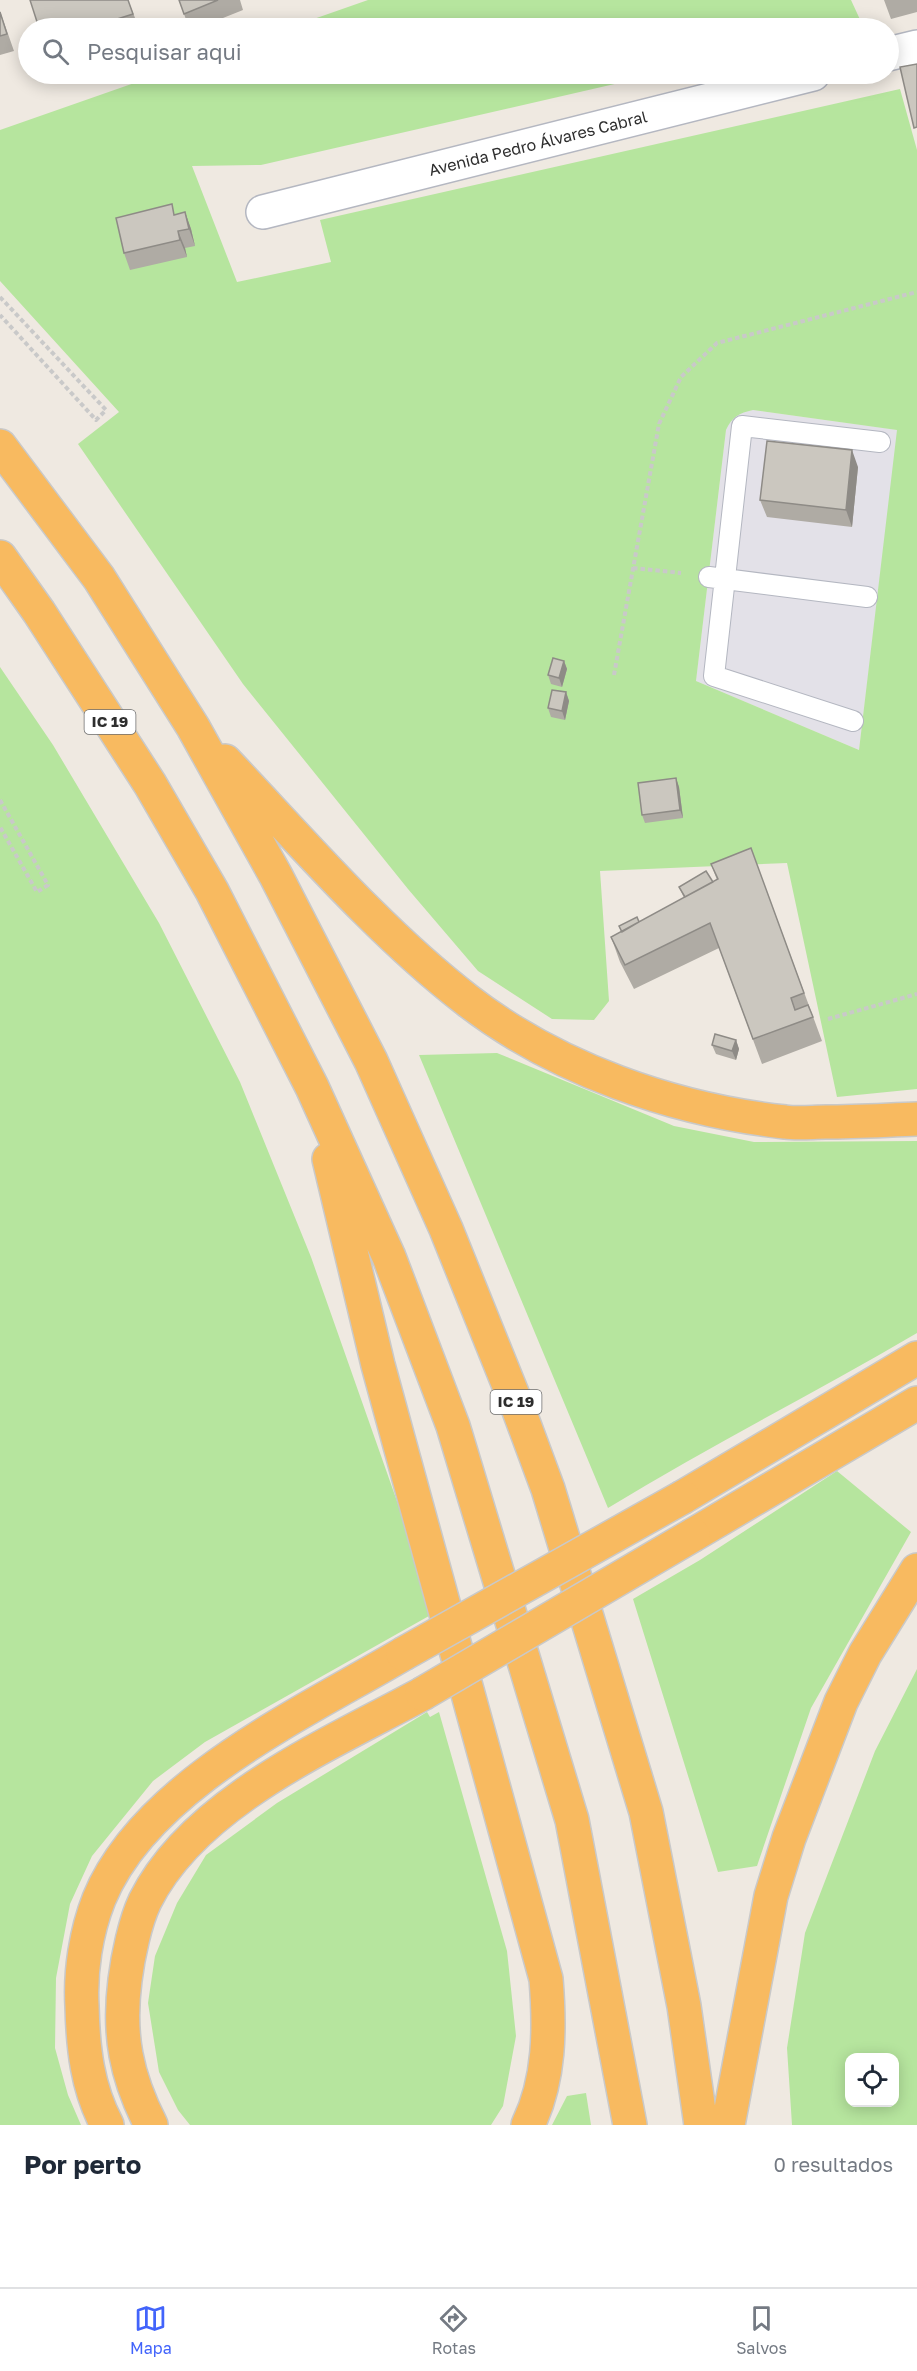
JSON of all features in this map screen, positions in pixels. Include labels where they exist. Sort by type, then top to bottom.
[{"type":"highway","name":"IC 19","points":[[0,446],[99,578],[193,727],[276,876],[371,1060],[446,1228],[548,1489],[646,1812],[684,2006],[701,2125]]},
{"type":"highway","name":"IC 19","points":[[0,557],[39,612],[156,794],[212,891],[312,1087],[389,1257],[456,1437],[572,1820],[630,2125]]},
{"type":"highway","points":[[193,727],[413,955],[468,1001],[529,1041],[590,1071],[642,1090],[689,1104],[748,1117],[788,1123],[917,1119]]},
{"type":"highway","points":[[312,1087],[378,1365],[546,1979],[549,2039],[542,2082],[528,2125]]},
{"type":"highway","points":[[107,2125],[98,2107],[86,2068],[81,1983],[87,1943],[99,1899],[123,1857],[151,1822],[194,1784],[251,1743],[403,1654],[682,1497],[917,1358]]},
{"type":"highway","points":[[151,2125],[136,2096],[123,2041],[121,2010],[126,1966],[145,1901],[170,1864],[208,1821],[291,1766],[422,1694],[917,1403]]},
{"type":"highway","points":[[728,2125],[771,1896],[789,1838],[841,1702],[865,1654],[917,1570]]},
{"type":"street","points":[[899,51],[917,47]]},
{"type":"street","name":"Avenida Pedro Álvares Cabral","points":[[263,212],[773,84]]},
{"type":"lane","points":[[853,721],[714,676],[717,578],[742,426],[880,442]]},
{"type":"lane","points":[[717,578],[867,597]]},
{"type":"path","points":[[0,297],[106,410],[96,420],[0,315]]},
{"type":"path","points":[[633,568],[717,578]]},
{"type":"path","points":[[0,800],[48,885],[37,892],[0,827]]},
{"type":"path","points":[[828,1019],[917,994]]},
{"type":"shaded area","points":[[753,410],[898,430],[859,750],[696,681],[726,430],[730,419],[742,412]]},
{"type":"green space","points":[[368,0],[851,0],[859,18],[317,18]]},
{"type":"green space","points":[[131,84],[614,84],[261,165],[192,166],[237,282],[331,262],[320,220],[900,89],[917,150],[917,1089],[837,1097],[787,863],[600,871],[609,1001],[594,1020],[552,1019],[478,971],[408,889],[243,684],[78,444],[119,412],[0,281],[0,130]],"holes":[[[753,410],[897,430],[859,750],[696,681],[726,430],[733,419],[740,414]]]},
{"type":"green space","points":[[0,667],[53,745],[159,923],[240,1082],[311,1257],[436,1612],[205,1742],[153,1781],[92,1856],[70,1904],[56,1978],[55,2048],[68,2095],[81,2125],[0,2125]]},
{"type":"green space","points":[[497,1053],[674,1126],[754,1142],[917,1141],[917,1333],[608,1508],[419,1055]]},
{"type":"green space","points":[[837,1471],[911,1532],[811,1708],[757,1866],[718,1872],[633,1599],[700,1560]]},
{"type":"green space","points":[[917,1669],[917,2125],[792,2125],[787,2048],[805,1933],[875,1751]]},
{"type":"green space","points":[[427,1712],[430,1717],[439,1712],[507,1951],[516,2036],[503,2106],[491,2125],[190,2125],[178,2110],[159,2072],[148,2003],[155,1956],[177,1903],[206,1855],[277,1803]]},
{"type":"green space","points":[[586,2093],[591,2125],[552,2125],[567,2096]]},
{"type":"building","points":[[30,0],[128,0],[133,14],[120,18],[36,18]]},
{"type":"building","points":[[179,0],[218,0],[184,14]]},
{"type":"building","points":[[0,12],[7,34],[0,36]]},
{"type":"building","points":[[917,64],[917,127],[914,128],[900,67]]},
{"type":"building","points":[[172,204],[174,215],[185,212],[189,229],[178,231],[180,240],[124,253],[116,218]]},
{"type":"building","points":[[767,441],[852,450],[846,510],[760,500]]},
{"type":"building","points":[[553,658],[564,661],[559,678],[548,675]]},
{"type":"building","points":[[552,690],[566,692],[562,711],[548,708]]},
{"type":"building","points":[[676,778],[680,810],[642,815],[638,783]]},
{"type":"building","points":[[751,848],[804,993],[791,998],[795,1010],[808,1005],[813,1017],[753,1039],[710,923],[625,965],[611,937],[718,879],[711,864]]},
{"type":"building","points":[[706,871],[713,882],[685,897],[679,887]]},
{"type":"building","points":[[637,917],[639,922],[622,932],[619,926]]},
{"type":"building","points":[[715,1034],[736,1040],[732,1051],[712,1045]]}]
